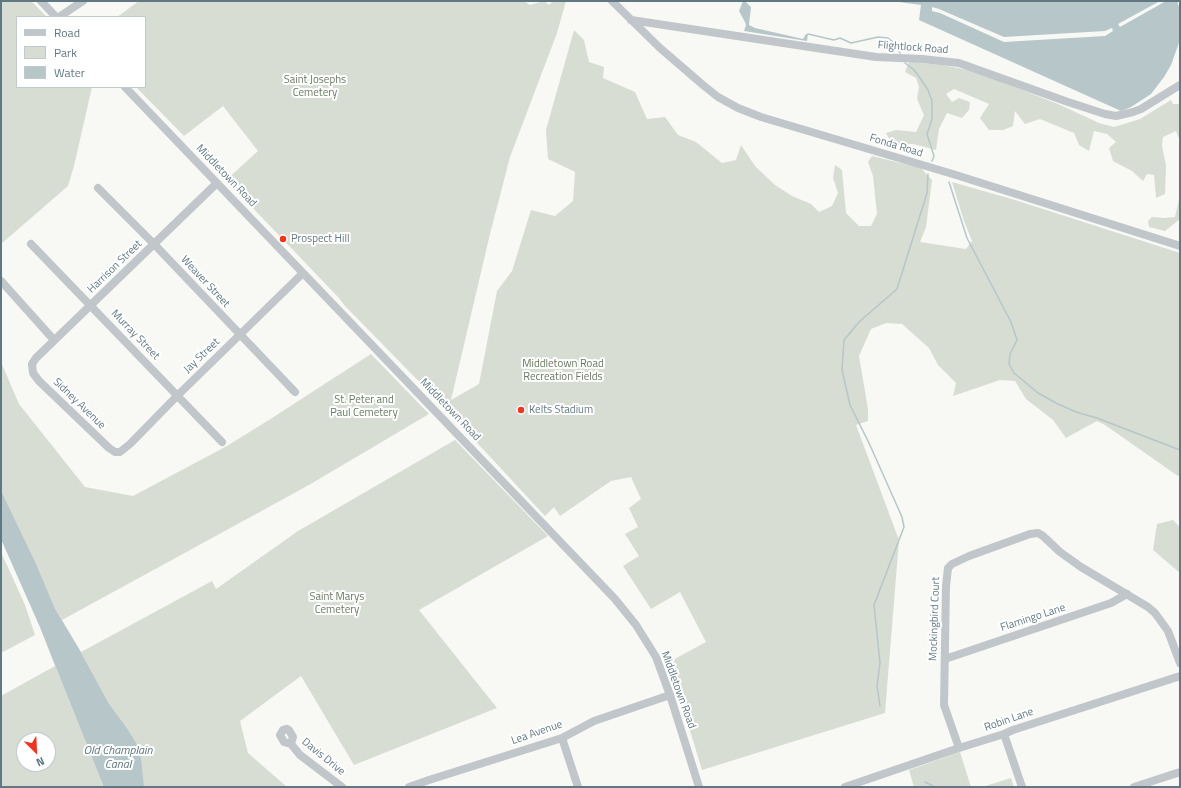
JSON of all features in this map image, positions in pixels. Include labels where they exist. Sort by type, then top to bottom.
[{"type":"street","points":[[41,1],[57,16]]},
{"type":"street","points":[[60,16],[83,1]]},
{"type":"street","name":"Fonda Road","points":[[612,1],[660,48],[703,85],[718,97],[738,108],[761,117],[956,175],[1180,246]]},
{"type":"street","name":"Flightlock Road","points":[[632,20],[876,57],[922,58],[959,63],[1083,107],[1116,116],[1141,109],[1180,85]]},
{"type":"street","name":"Middletown Road","points":[[126,88],[615,599],[636,625],[656,657],[670,695],[699,787]]},
{"type":"street","name":"Harrison Street","points":[[32,368],[32,364],[36,358],[54,340],[217,183]]},
{"type":"street","name":"Weaver Street","points":[[98,188],[154,244],[295,392]]},
{"type":"street","name":"Murray Street","points":[[31,244],[222,442]]},
{"type":"street","name":"Jay Street","points":[[115,452],[120,452],[130,444],[303,273]]},
{"type":"street","points":[[1,281],[54,340]]},
{"type":"street","name":"Sidney Avenue","points":[[32,368],[33,373],[39,381],[108,448],[115,452]]},
{"type":"street","name":"Mockingbird Court","points":[[959,748],[944,705],[946,586],[948,568],[952,564],[969,556],[1030,534],[1038,533],[1060,552],[1081,567],[1148,607],[1155,613],[1168,631],[1180,663]]},
{"type":"street","name":"Flamingo Lane","points":[[945,659],[1111,603],[1127,594]]},
{"type":"street","name":"Robin Lane","points":[[845,787],[1013,730],[1180,676]]},
{"type":"street","name":"Lea Avenue","points":[[410,787],[562,738],[594,721],[670,695]]},
{"type":"street","points":[[1004,734],[1022,787]]},
{"type":"street","points":[[562,738],[578,787]]},
{"type":"street","name":"Davis Drive","points":[[291,744],[300,755],[342,787]]},
{"type":"street","points":[[1134,787],[1180,772]]},
{"type":"green space","points":[[1,1],[31,1],[46,16],[16,16],[16,88],[92,88],[68,186],[1,244]]},
{"type":"green space","points":[[139,1],[524,1],[530,5],[544,1],[549,5],[553,1],[566,1],[557,33],[510,157],[490,234],[451,400],[479,384],[497,291],[512,271],[531,210],[555,216],[573,201],[575,172],[548,159],[546,130],[574,30],[584,40],[589,62],[604,67],[603,78],[635,92],[647,119],[665,117],[678,135],[696,142],[722,163],[736,160],[741,145],[755,166],[775,185],[792,196],[811,204],[819,212],[832,206],[838,193],[833,178],[835,165],[842,170],[846,213],[859,226],[871,226],[877,214],[873,176],[868,162],[872,156],[921,168],[932,180],[926,227],[920,242],[966,249],[972,241],[952,182],[1015,200],[1180,253],[1180,475],[1178,476],[1097,421],[1066,438],[1053,420],[1026,399],[1015,381],[1000,380],[953,396],[956,383],[938,365],[929,348],[902,324],[886,323],[871,329],[859,356],[868,409],[868,421],[856,425],[899,540],[885,713],[702,770],[669,662],[706,642],[680,592],[651,609],[623,566],[639,556],[625,534],[638,527],[629,508],[641,499],[631,477],[611,481],[560,516],[554,507],[545,516],[442,405],[345,306],[226,180],[258,151],[223,106],[184,136],[137,88],[146,88],[146,16],[118,16]]},
{"type":"green space","points":[[909,62],[942,65],[974,71],[1058,104],[1099,123],[1114,127],[1140,119],[1171,100],[1173,104],[1180,104],[1180,141],[1176,131],[1163,137],[1162,146],[1166,165],[1165,194],[1156,198],[1154,175],[1147,174],[1143,181],[1132,171],[1113,161],[1109,148],[1116,142],[1107,134],[1094,131],[1089,151],[1079,145],[1074,133],[1040,119],[1025,124],[1015,111],[1013,126],[1003,130],[989,130],[980,118],[989,104],[954,89],[946,94],[952,102],[959,98],[970,102],[969,110],[962,118],[947,113],[939,129],[936,150],[913,144],[892,144],[886,133],[896,130],[916,132],[924,115],[917,99],[919,87],[916,78],[905,72]]},
{"type":"green space","points":[[1180,195],[1180,219],[1165,231],[1149,227],[1148,221],[1152,217],[1175,217]]},
{"type":"green space","points":[[371,354],[429,414],[309,485],[62,620],[81,652],[212,581],[216,589],[298,531],[455,440],[548,536],[419,610],[497,708],[354,765],[301,676],[240,721],[248,753],[287,787],[1,787],[1,696],[55,666],[40,627],[1,539],[1,362],[19,404],[85,487],[133,496],[227,446]]},
{"type":"green space","points":[[1173,520],[1180,527],[1180,573],[1153,550],[1157,524]]},
{"type":"green space","points":[[1,552],[25,605],[35,635],[1,653]]},
{"type":"green space","points":[[960,752],[971,787],[914,787],[909,770]]},
{"type":"green space","points":[[1011,778],[1014,787],[982,787]]},
{"type":"water","points":[[743,1],[751,7],[749,25],[755,28],[803,39],[806,34],[808,34],[807,41],[744,31],[746,25],[739,11]]},
{"type":"water","points":[[892,1],[1177,1],[1180,10],[1180,40],[1171,65],[1151,94],[1131,107],[1121,111],[919,20],[921,5]]},
{"type":"water","name":"Old Champlain Canal","points":[[1,491],[36,564],[55,609],[109,704],[140,749],[144,787],[104,787],[40,627],[1,539]]},
{"type":"pier","points":[[1160,1],[1166,1],[1120,27],[1118,24]]},
{"type":"pier","points":[[932,7],[1004,37],[1105,31],[1112,28],[1113,31],[1105,36],[1004,42],[940,13],[932,11]]},
{"type":"waterway","points":[[808,34],[834,40],[840,38],[851,43],[878,37],[888,38],[893,42],[900,53]]},
{"type":"waterway","points":[[905,63],[918,75],[928,90],[932,101],[932,119],[927,134],[934,156],[932,161]]},
{"type":"waterway","points":[[880,706],[877,686],[880,663],[874,605],[904,527],[902,517],[869,443],[850,405],[842,370],[844,340],[859,322],[897,289],[927,193],[928,174]]},
{"type":"waterway","points":[[949,182],[967,238],[1011,322],[1017,340],[1010,354],[1009,364],[1014,373],[1038,393],[1058,404],[1180,450]]},
{"type":"waterway","points":[[925,782],[935,787]]},
{"type":"place","name":"Prospect Hill","points":[[283,239]]},
{"type":"place","name":"Kelts Stadium","points":[[521,410]]},
{"type":"park label","name":"Saint Josephs Cemetery","points":[[315,86]]},
{"type":"park label","name":"Middletown Road Recreation Fields","points":[[563,370]]},
{"type":"park label","name":"St. Peter and Paul Cemetery","points":[[364,406]]},
{"type":"park label","name":"Saint Marys Cemetery","points":[[337,603]]}]
